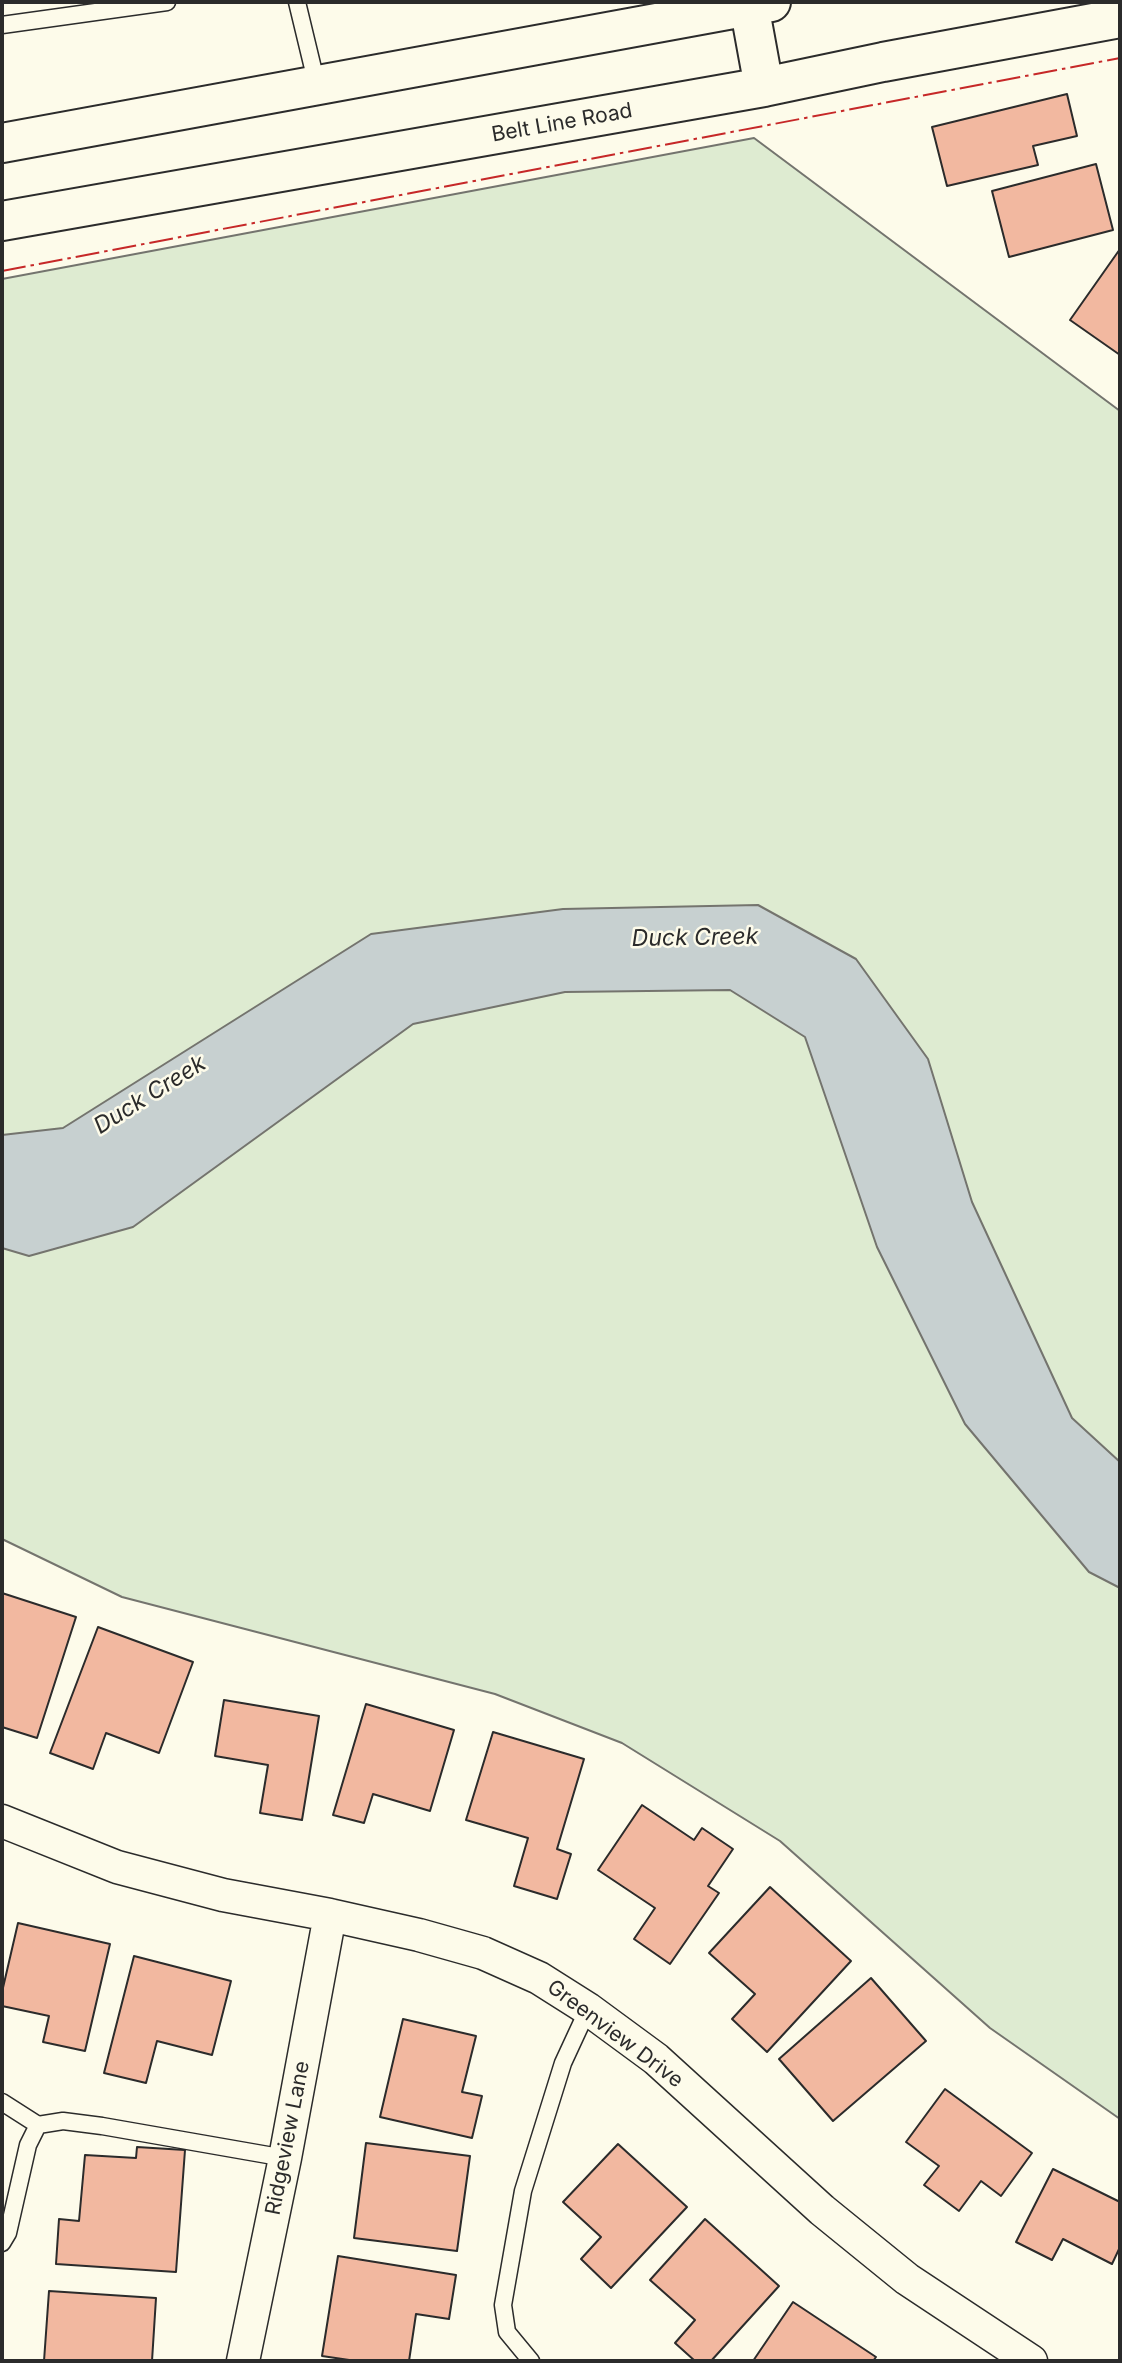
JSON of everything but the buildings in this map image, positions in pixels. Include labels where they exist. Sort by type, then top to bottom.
[{"type":"main road","points":[[2,143],[756,3],[764,87]]},
{"type":"main road","name":"Belt Line Road","points":[[2,221],[764,87],[1120,18]]},
{"type":"street","name":"Greenview Drive","points":[[2,1821],[117,1867],[223,1895],[419,1935],[483,1953],[539,1978],[588,2009],[656,2059],[822,2210],[907,2278],[1031,2361]]},
{"type":"street","name":"Ridgeview Lane","points":[[243,2361],[285,2158],[330,1915]]},
{"type":"lane","points":[[2,25],[167,2]]},
{"type":"lane","points":[[297,2],[317,85]]},
{"type":"lane","points":[[531,2361],[507,2332],[503,2305],[523,2191],[563,2063],[588,2009]]},
{"type":"lane","points":[[2,2102],[38,2125],[63,2121],[102,2126],[285,2158]]},
{"type":"lane","points":[[2,2243],[8,2233],[28,2145],[38,2125]]},
{"type":"green space","points":[[754,138],[1120,411],[1120,2119],[990,2028],[780,1841],[622,1743],[495,1694],[122,1597],[2,1539],[2,279]]},
{"type":"water","name":"Duck Creek","points":[[758,905],[856,959],[928,1059],[972,1202],[1072,1418],[1120,1462],[1120,1588],[1089,1572],[965,1424],[877,1247],[805,1037],[730,990],[565,992],[413,1024],[133,1227],[29,1256],[2,1248],[2,1135],[63,1128],[371,934],[563,909]]},
{"type":"power","points":[[2,271],[1120,58]]}]
